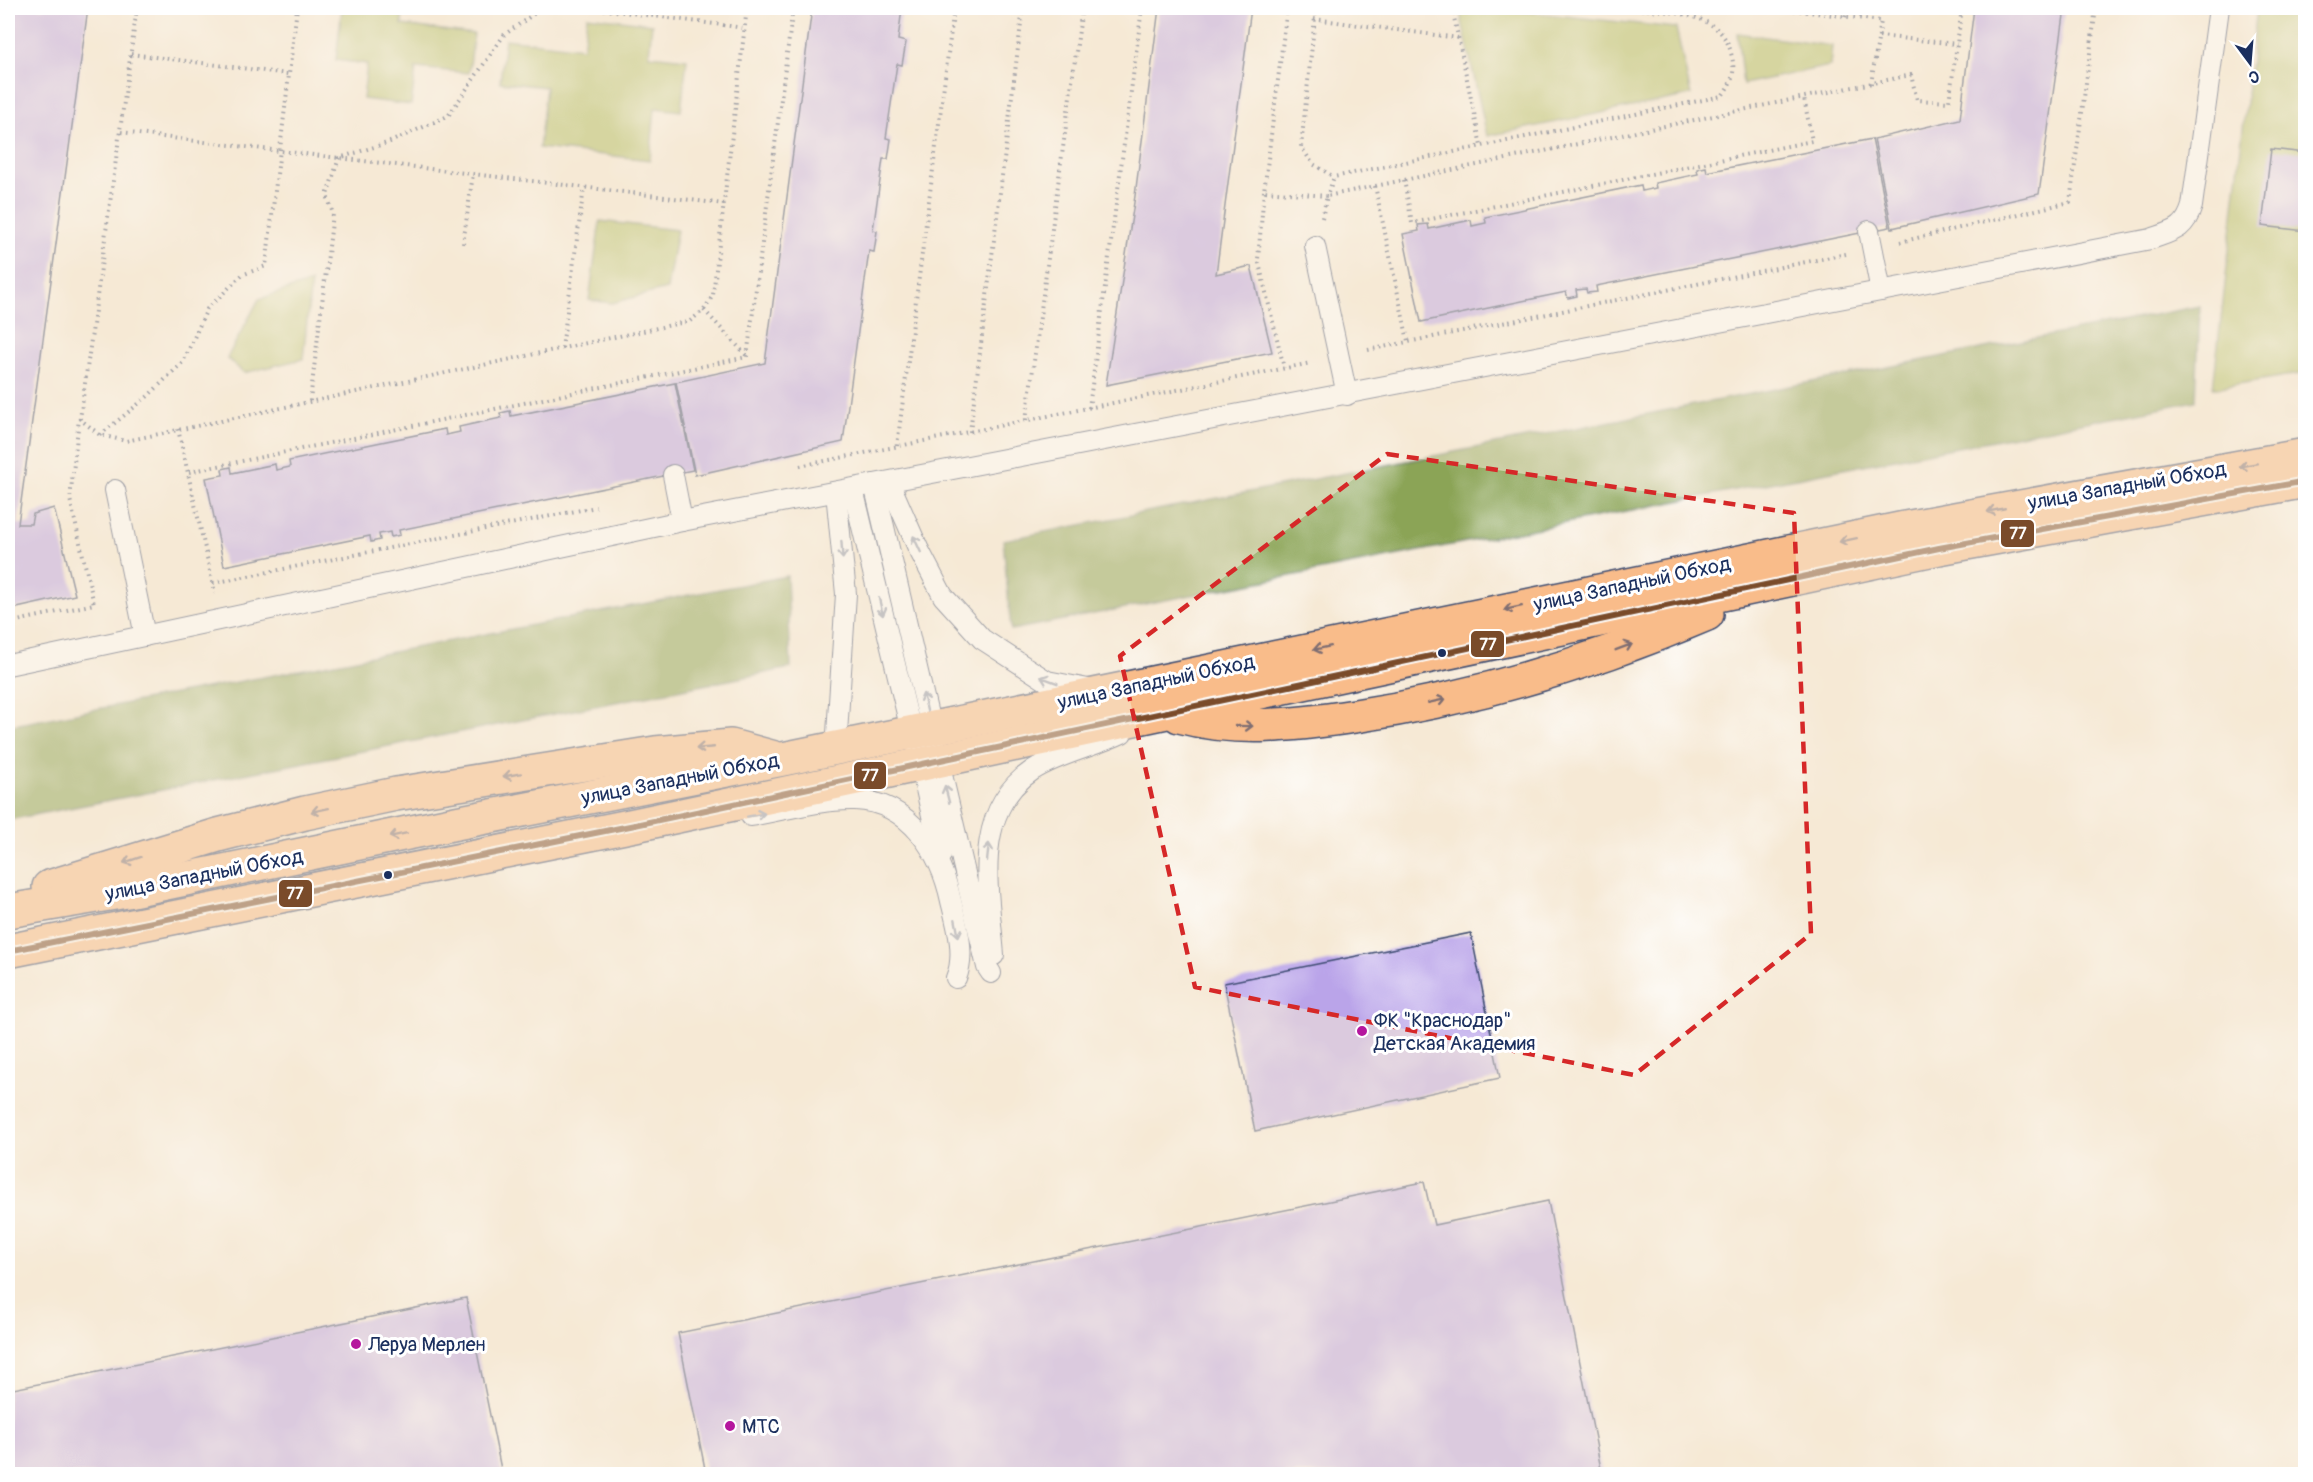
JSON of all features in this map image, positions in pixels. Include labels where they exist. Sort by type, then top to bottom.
[{"type":"highway","name":"улица Западный Обход","points":[[8,951],[635,825],[926,747],[1106,692],[1905,528],[2306,455]]},
{"type":"highway","name":"улица Западный Обход","points":[[8,911],[127,891],[456,823],[837,749],[926,747],[1166,712],[1939,548],[2306,481]]},
{"type":"highway","points":[[1166,712],[1233,726],[1275,726],[1396,710],[1562,669],[1684,624],[1734,602],[1756,587]]},
{"type":"highway","points":[[8,898],[218,835],[305,813],[396,794],[578,763],[731,746],[783,759]]},
{"type":"lane","points":[[8,665],[682,521],[2151,239],[2176,230],[2187,221],[2192,206],[2219,8]]},
{"type":"lane","points":[[1870,240],[1881,291]]},
{"type":"lane","points":[[1315,246],[1347,395]]},
{"type":"lane","points":[[673,475],[682,521]]},
{"type":"lane","points":[[882,483],[943,596],[982,639],[1047,681],[1106,692]]},
{"type":"lane","points":[[882,483],[948,885],[960,943],[960,970],[956,978]]},
{"type":"lane","points":[[115,490],[145,636]]},
{"type":"lane","points":[[844,490],[926,747],[987,967],[991,973],[995,961],[986,874],[995,817],[1004,798],[1034,770],[1057,758],[1109,740],[1166,712]]},
{"type":"lane","points":[[837,749],[846,594],[844,490]]},
{"type":"lane","points":[[635,825],[747,817],[826,802],[857,800],[886,806],[920,831],[936,855],[948,885]]},
{"type":"path","points":[[8,623],[94,604],[70,499],[137,8]]},
{"type":"path","points":[[100,435],[147,397],[183,362],[207,309],[242,276],[266,266],[297,8]]},
{"type":"path","points":[[339,158],[390,142],[448,116],[504,35],[542,8]]},
{"type":"path","points":[[592,8],[744,28]]},
{"type":"path","points":[[80,419],[100,435],[126,441],[690,321],[704,310],[713,295],[747,8]]},
{"type":"path","points":[[747,357],[793,8]]},
{"type":"path","points":[[897,446],[954,8]]},
{"type":"path","points":[[970,432],[1023,8]]},
{"type":"path","points":[[1026,420],[1082,8]]},
{"type":"path","points":[[1089,408],[1142,8]]},
{"type":"path","points":[[1284,368],[1258,259],[1264,190],[1287,8]]},
{"type":"path","points":[[1316,8],[1301,147],[1313,164],[1334,177],[1722,96],[1733,81],[1734,64],[1730,46],[1721,33],[1695,16],[1624,8]]},
{"type":"path","points":[[1452,8],[1481,146]]},
{"type":"path","points":[[1776,8],[1881,21],[1871,84]]},
{"type":"path","points":[[1845,17],[1847,8]]},
{"type":"path","points":[[1264,190],[1327,196],[1911,75],[1917,100],[1949,102],[1962,8]]},
{"type":"path","points":[[792,467],[1339,357],[1870,240],[2070,202],[2096,8]]},
{"type":"path","points":[[1314,19],[1458,38]]},
{"type":"path","points":[[1879,36],[1957,44]]},
{"type":"path","points":[[131,54],[288,74]]},
{"type":"path","points":[[1404,180],[1412,223],[1744,155],[1812,141],[1804,98]]},
{"type":"path","points":[[121,132],[724,204]]},
{"type":"path","points":[[310,401],[333,214],[327,195],[339,158]]},
{"type":"path","points":[[463,244],[473,174]]},
{"type":"path","points":[[1315,246],[1334,177]]},
{"type":"path","points":[[1375,186],[1408,341]]},
{"type":"path","points":[[562,348],[584,188]]},
{"type":"path","points":[[704,310],[747,357]]},
{"type":"path","points":[[189,472],[747,357]]},
{"type":"path","points":[[178,429],[220,620]]},
{"type":"path","points":[[213,583],[606,504]]},
{"type":"highlighted area","points":[[1387,454],[1794,513],[1811,934],[1634,1075],[1195,987],[1120,656]]},
{"type":"green space","points":[[342,8],[403,8],[402,25],[474,34],[469,73],[416,68],[411,105],[363,99],[367,64],[336,60]]},
{"type":"green space","points":[[1459,8],[1491,8],[1676,28],[1691,95],[1487,136]]},
{"type":"green space","points":[[2257,8],[2305,8],[2305,373],[2213,388]]},
{"type":"green space","points":[[587,16],[652,24],[649,55],[687,59],[681,111],[655,108],[650,160],[539,148],[546,87],[500,82],[505,39],[583,48]]},
{"type":"green space","points":[[1737,33],[1832,46],[1830,66],[1743,84]]},
{"type":"green space","points":[[600,221],[677,230],[667,289],[612,303],[589,300]]},
{"type":"green space","points":[[311,282],[303,359],[244,373],[227,358],[259,299]]},
{"type":"green space","points":[[2200,306],[2196,401],[1011,630],[1003,540]]},
{"type":"green space","points":[[787,576],[791,668],[8,820],[8,726]]},
{"type":"building","points":[[8,8],[88,8],[18,524],[31,524],[33,514],[54,508],[75,595],[8,610]]},
{"type":"building","points":[[812,8],[902,8],[898,40],[906,42],[902,65],[897,64],[886,138],[891,139],[888,159],[883,159],[873,230],[877,231],[874,252],[869,251],[843,442],[695,475],[676,382],[765,363]]},
{"type":"building","points":[[1159,8],[1251,8],[1216,274],[1251,266],[1272,352],[1106,385],[1135,196]]},
{"type":"building","points":[[1974,8],[2065,8],[2039,194],[1892,228],[1874,139],[1960,119]]},
{"type":"building","points":[[1872,139],[1890,227],[1596,286],[1597,292],[1587,293],[1586,289],[1576,290],[1577,296],[1568,298],[1566,292],[1421,322],[1403,234],[1419,231],[1418,225],[1428,224],[1429,229],[1471,220],[1472,226],[1486,223],[1485,217],[1641,185],[1642,191],[1656,188],[1655,183],[1698,174],[1697,169],[1706,167],[1707,172]]},
{"type":"building","points":[[2271,149],[2306,153],[2306,231],[2262,226]]},
{"type":"building","points":[[675,383],[693,470],[399,530],[400,535],[391,537],[390,532],[379,534],[380,540],[371,542],[370,536],[224,566],[206,478],[223,475],[222,469],[231,467],[232,473],[275,464],[276,470],[290,467],[289,461],[445,429],[446,435],[460,432],[459,427],[501,418],[500,413],[510,411],[511,416]]},
{"type":"building","name":"ФК \"Краснодар\" Детская Академия","points":[[1471,933],[1500,1078],[1255,1131],[1224,983]]},
{"type":"building","points":[[1424,1182],[1434,1225],[1548,1201],[1602,1474],[706,1474],[678,1333]]},
{"type":"building","name":"Леруа Мерлен","points":[[466,1298],[502,1474],[8,1474],[8,1390]]},
{"type":"building","points":[[2306,1342],[2306,1362],[2304,1362],[2301,1343]]},
{"type":"transit line","name":"77","points":[[8,951],[635,825],[1939,548],[2306,481]]},
{"type":"place","name":"ФК \"Краснодар\" Детская Академия","points":[[1362,1031]]},
{"type":"place","name":"Леруа Мерлен","points":[[356,1344]]},
{"type":"place","name":"МТС","points":[[730,1426]]}]
